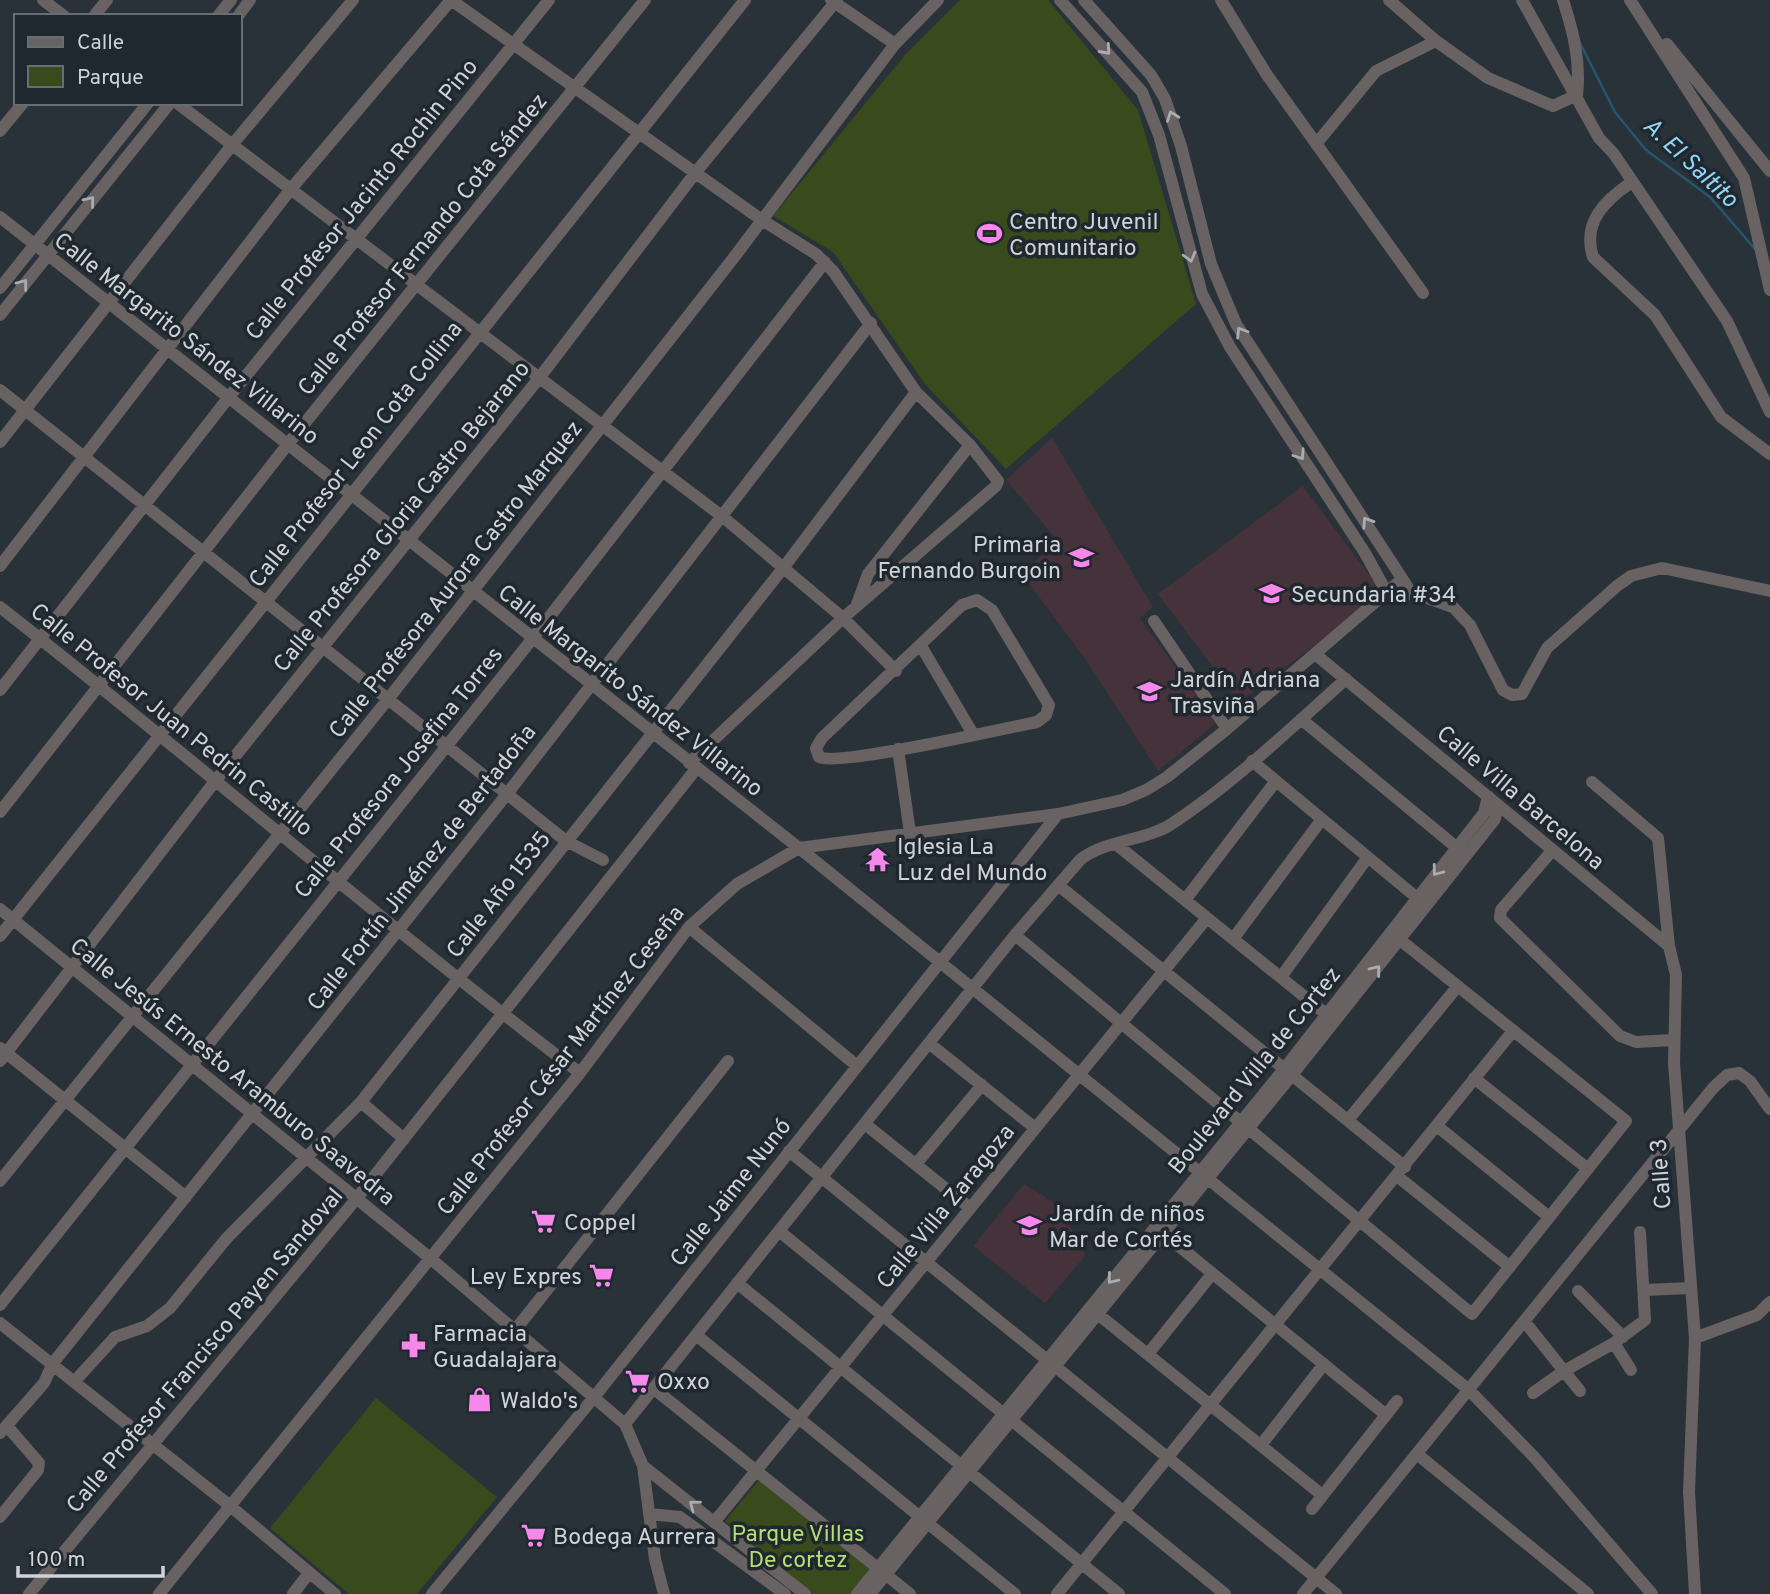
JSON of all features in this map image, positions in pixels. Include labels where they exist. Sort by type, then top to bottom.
[{"type":"street","points":[[43,0],[61,14]]},
{"type":"street","points":[[96,14],[107,0]]},
{"type":"street","points":[[220,14],[231,0]]},
{"type":"street","points":[[0,442],[232,145],[353,0]]},
{"type":"street","points":[[0,566],[290,190],[451,0],[825,262],[871,323],[916,392],[970,445],[868,574],[856,607]]},
{"type":"street","name":"Calle Profesor Jacinto Rochin Pino","points":[[0,690],[229,397],[549,0]]},
{"type":"street","name":"Calle Profesor Fernando Cota Sández","points":[[0,812],[288,444],[645,0]]},
{"type":"street","name":"Calle Profesor Leon Cota Collina","points":[[0,936],[745,0]]},
{"type":"street","name":"Calle Profesora Aurora Castro Marquez","points":[[0,1181],[389,698],[762,220],[895,44],[938,0]]},
{"type":"street","points":[[1060,0],[1142,92],[1159,135],[1202,294],[1268,407],[1365,553],[1387,593],[1416,594],[1444,602],[1461,613],[1480,641],[1498,683],[1507,693],[1517,696],[1527,690],[1546,648],[1616,586],[1632,576],[1662,568],[1770,591]]},
{"type":"street","points":[[1084,0],[1151,75],[1165,99],[1181,146],[1211,264],[1227,306],[1283,398],[1392,561],[1401,580],[1416,594]]},
{"type":"street","points":[[1220,0],[1260,66],[1423,293]]},
{"type":"street","points":[[1389,0],[1436,41],[1488,78],[1553,106],[1559,106],[1577,95]]},
{"type":"street","points":[[1522,0],[1600,138],[1727,321],[1770,412]]},
{"type":"street","points":[[1563,0],[1571,24],[1580,73],[1577,95]]},
{"type":"street","points":[[1770,171],[1712,95],[1630,0],[1744,178],[1770,289]]},
{"type":"street","points":[[834,1],[895,44]]},
{"type":"street","name":"Calle Profesora Gloria Castro Bejarano","points":[[2,1054],[72,968],[216,780],[540,377],[696,172],[834,1]]},
{"type":"street","points":[[1316,144],[1376,71],[1436,41]]},
{"type":"street","points":[[0,131],[21,105]]},
{"type":"street","points":[[0,288],[146,105]]},
{"type":"street","points":[[0,315],[168,105]]},
{"type":"street","points":[[180,105],[723,517],[843,618],[896,671]]},
{"type":"street","points":[[1632,182],[1607,199],[1591,227],[1593,257],[1655,315],[1721,416],[1770,454]]},
{"type":"street","points":[[1174,195],[1192,193]]},
{"type":"street","name":"Calle Margarito Sández Villarino","points":[[0,218],[799,848],[1469,1390],[1535,1458],[1652,1594]]},
{"type":"street","name":"Calle Profesora Josefina Torres","points":[[0,1305],[127,1150],[337,880],[533,638],[825,262]]},
{"type":"street","name":"Calle Fortín Jiménez de Bertadoña","points":[[3,1429],[44,1383],[53,1363],[507,794],[871,323]]},
{"type":"street","points":[[0,390],[566,841],[603,860]]},
{"type":"street","name":"Calle Año 1535","points":[[74,1382],[115,1337],[147,1326],[170,1308],[226,1239],[361,1102],[784,567],[916,392]]},
{"type":"street","points":[[1268,407],[1283,398]]},
{"type":"street","name":"Calle Profesor Francisco Payen Sandoval","points":[[29,1594],[357,1198],[693,766],[843,618],[998,482],[970,445]]},
{"type":"street","name":"Calle Profesor César Martínez Ceseña","points":[[159,1594],[580,1073],[689,927],[737,884],[799,848],[1058,814],[1122,800],[1146,790],[1167,777],[1227,729],[1401,580]]},
{"type":"street","points":[[969,601],[985,603],[1049,705],[1046,715],[1037,722],[828,760],[816,752],[822,738],[896,671],[962,605],[969,601]]},
{"type":"street","name":"Calle Profesor Juan Pedrin Castillo","points":[[0,607],[100,685],[457,978],[580,1073]]},
{"type":"street","points":[[1154,621],[1227,729]]},
{"type":"street","points":[[921,646],[973,734]]},
{"type":"street","name":"Calle Villa Barcelona","points":[[1315,654],[1551,852],[1669,946]]},
{"type":"street","points":[[625,1424],[1015,935],[1085,855],[1173,823],[1252,761],[1346,680]]},
{"type":"street","points":[[1301,719],[1460,850]]},
{"type":"street","points":[[898,749],[910,833]]},
{"type":"street","points":[[1252,761],[1421,901]]},
{"type":"street","points":[[1185,900],[1276,781]]},
{"type":"street","name":"Calle 3","points":[[1592,782],[1658,838],[1669,946],[1676,975],[1673,1040],[1695,1338],[1689,1492],[1695,1594]]},
{"type":"street","name":"Boulevard Villa de Cortez","points":[[870,1594],[882,1572],[923,1519],[1288,1072],[1460,850],[1495,819],[1492,800]]},
{"type":"street","name":"Calle Jaime Nunó","points":[[432,1594],[595,1396],[1058,814]]},
{"type":"street","points":[[1234,939],[1322,819]]},
{"type":"street","points":[[1117,845],[1331,1018]]},
{"type":"street","points":[[1551,852],[1501,910],[1500,919],[1620,1036],[1636,1042],[1673,1040]]},
{"type":"street","points":[[1280,977],[1368,857]]},
{"type":"street","points":[[1058,885],[1348,1121],[1510,1267]]},
{"type":"street","name":"Boulevard Villa de Cortez","points":[[1331,1018],[1399,939],[1421,901]]},
{"type":"street","name":"Calle Jesús Ernesto Aramburo Saavedra","points":[[0,909],[430,1258],[625,1424],[643,1466],[655,1559],[664,1594]]},
{"type":"street","name":"Calle Villa Zaragoza","points":[[715,1521],[797,1417],[883,1316],[1207,918]]},
{"type":"street","points":[[689,927],[856,1065]]},
{"type":"street","points":[[1015,935],[1472,1314],[1626,1121],[1399,939]]},
{"type":"street","points":[[1348,1121],[1458,986]]},
{"type":"street","points":[[1057,1594],[1513,1031]]},
{"type":"street","points":[[930,1044],[1035,1128]]},
{"type":"street","points":[[2,1054],[64,1099],[186,1197]]},
{"type":"street","points":[[516,1329],[729,1061]]},
{"type":"street","points":[[1303,1594],[1713,1088],[1734,1073],[1749,1081],[1770,1109]]},
{"type":"street","points":[[1474,1078],[1588,1169]]},
{"type":"street","points":[[916,1164],[982,1085]]},
{"type":"street","points":[[361,1102],[404,1139]]},
{"type":"street","points":[[866,1124],[971,1208]]},
{"type":"street","points":[[1437,1126],[1549,1217]]},
{"type":"street","points":[[789,1150],[1336,1594]]},
{"type":"street","points":[[1159,1230],[1386,1415]]},
{"type":"street","points":[[779,1231],[1224,1594]]},
{"type":"street","points":[[1533,1393],[1564,1371],[1619,1340],[1645,1320],[1640,1232]]},
{"type":"street","points":[[1148,1354],[1212,1274]]},
{"type":"street","points":[[737,1283],[1119,1594]]},
{"type":"street","points":[[1645,1290],[1690,1288]]},
{"type":"street","points":[[1578,1291],[1619,1340],[1631,1370]]},
{"type":"street","points":[[1695,1338],[1757,1315],[1770,1302]]},
{"type":"street","points":[[1094,1311],[1322,1495]]},
{"type":"street","points":[[1525,1322],[1580,1391]]},
{"type":"street","points":[[0,1323],[229,1505],[335,1594]]},
{"type":"street","points":[[696,1335],[1015,1594]]},
{"type":"street","points":[[1261,1445],[1324,1364]]},
{"type":"street","points":[[653,1388],[910,1594]]},
{"type":"street","points":[[1311,1509],[1397,1401]]},
{"type":"street","points":[[0,1517],[38,1470],[39,1463],[36,1456],[3,1429]]},
{"type":"street","points":[[1417,1454],[1588,1594]]},
{"type":"street","points":[[643,1466],[715,1521],[780,1589]]},
{"type":"street","points":[[650,1514],[680,1517],[780,1589],[805,1594]]},
{"type":"street","name":"Boulevard Villa de Cortez","points":[[857,1594],[882,1572]]},
{"type":"street","points":[[293,1594],[309,1573]]},
{"type":"shaded area","name":"Primaria Fernando Burgoin","points":[[1052,438],[1153,607],[1140,618],[1216,723],[1158,771],[1086,660],[1022,574],[1057,540],[1006,480]]},
{"type":"shaded area","name":"Secundaria #34","points":[[1303,486],[1383,594],[1239,702],[1158,594]]},
{"type":"shaded area","name":"Jardín de niños Mar de Cortés","points":[[1024,1184],[1058,1205],[1086,1255],[1045,1303],[973,1246]]},
{"type":"green space","name":"Centro Juvenil Comunitario","points":[[960,0],[1048,0],[1138,110],[1196,304],[1006,469],[925,384],[833,252],[773,216],[905,55]]},
{"type":"green space","points":[[376,1398],[497,1497],[417,1594],[349,1594],[270,1528]]},
{"type":"green space","name":"Parque Villas De cortez","points":[[760,1479],[871,1571],[853,1594],[813,1594],[725,1521]]},
{"type":"waterway","name":"A. El Saltito","points":[[1579,41],[1615,112],[1646,150],[1710,197],[1755,249]]},
{"type":"place","name":"Centro Juvenil Comunitario","points":[[989,234]]},
{"type":"place","name":"Primaria Fernando Burgoin","points":[[1081,557]]},
{"type":"place","name":"Secundaria #34","points":[[1271,594]]},
{"type":"place","name":"Jardín Adriana Trasviña","points":[[1150,692]]},
{"type":"place","name":"Iglesia La Luz del Mundo","points":[[877,859]]},
{"type":"place","name":"Coppel","points":[[544,1222]]},
{"type":"place","name":"Jardín de niños Mar de Cortés","points":[[1029,1226]]},
{"type":"place","name":"Ley Expres","points":[[602,1276]]},
{"type":"place","name":"Farmacia Guadalajara","points":[[413,1346]]},
{"type":"place","name":"Oxxo","points":[[637,1381]]},
{"type":"place","name":"Waldo's","points":[[480,1400]]},
{"type":"place","name":"Bodega Aurrera","points":[[533,1536]]}]
